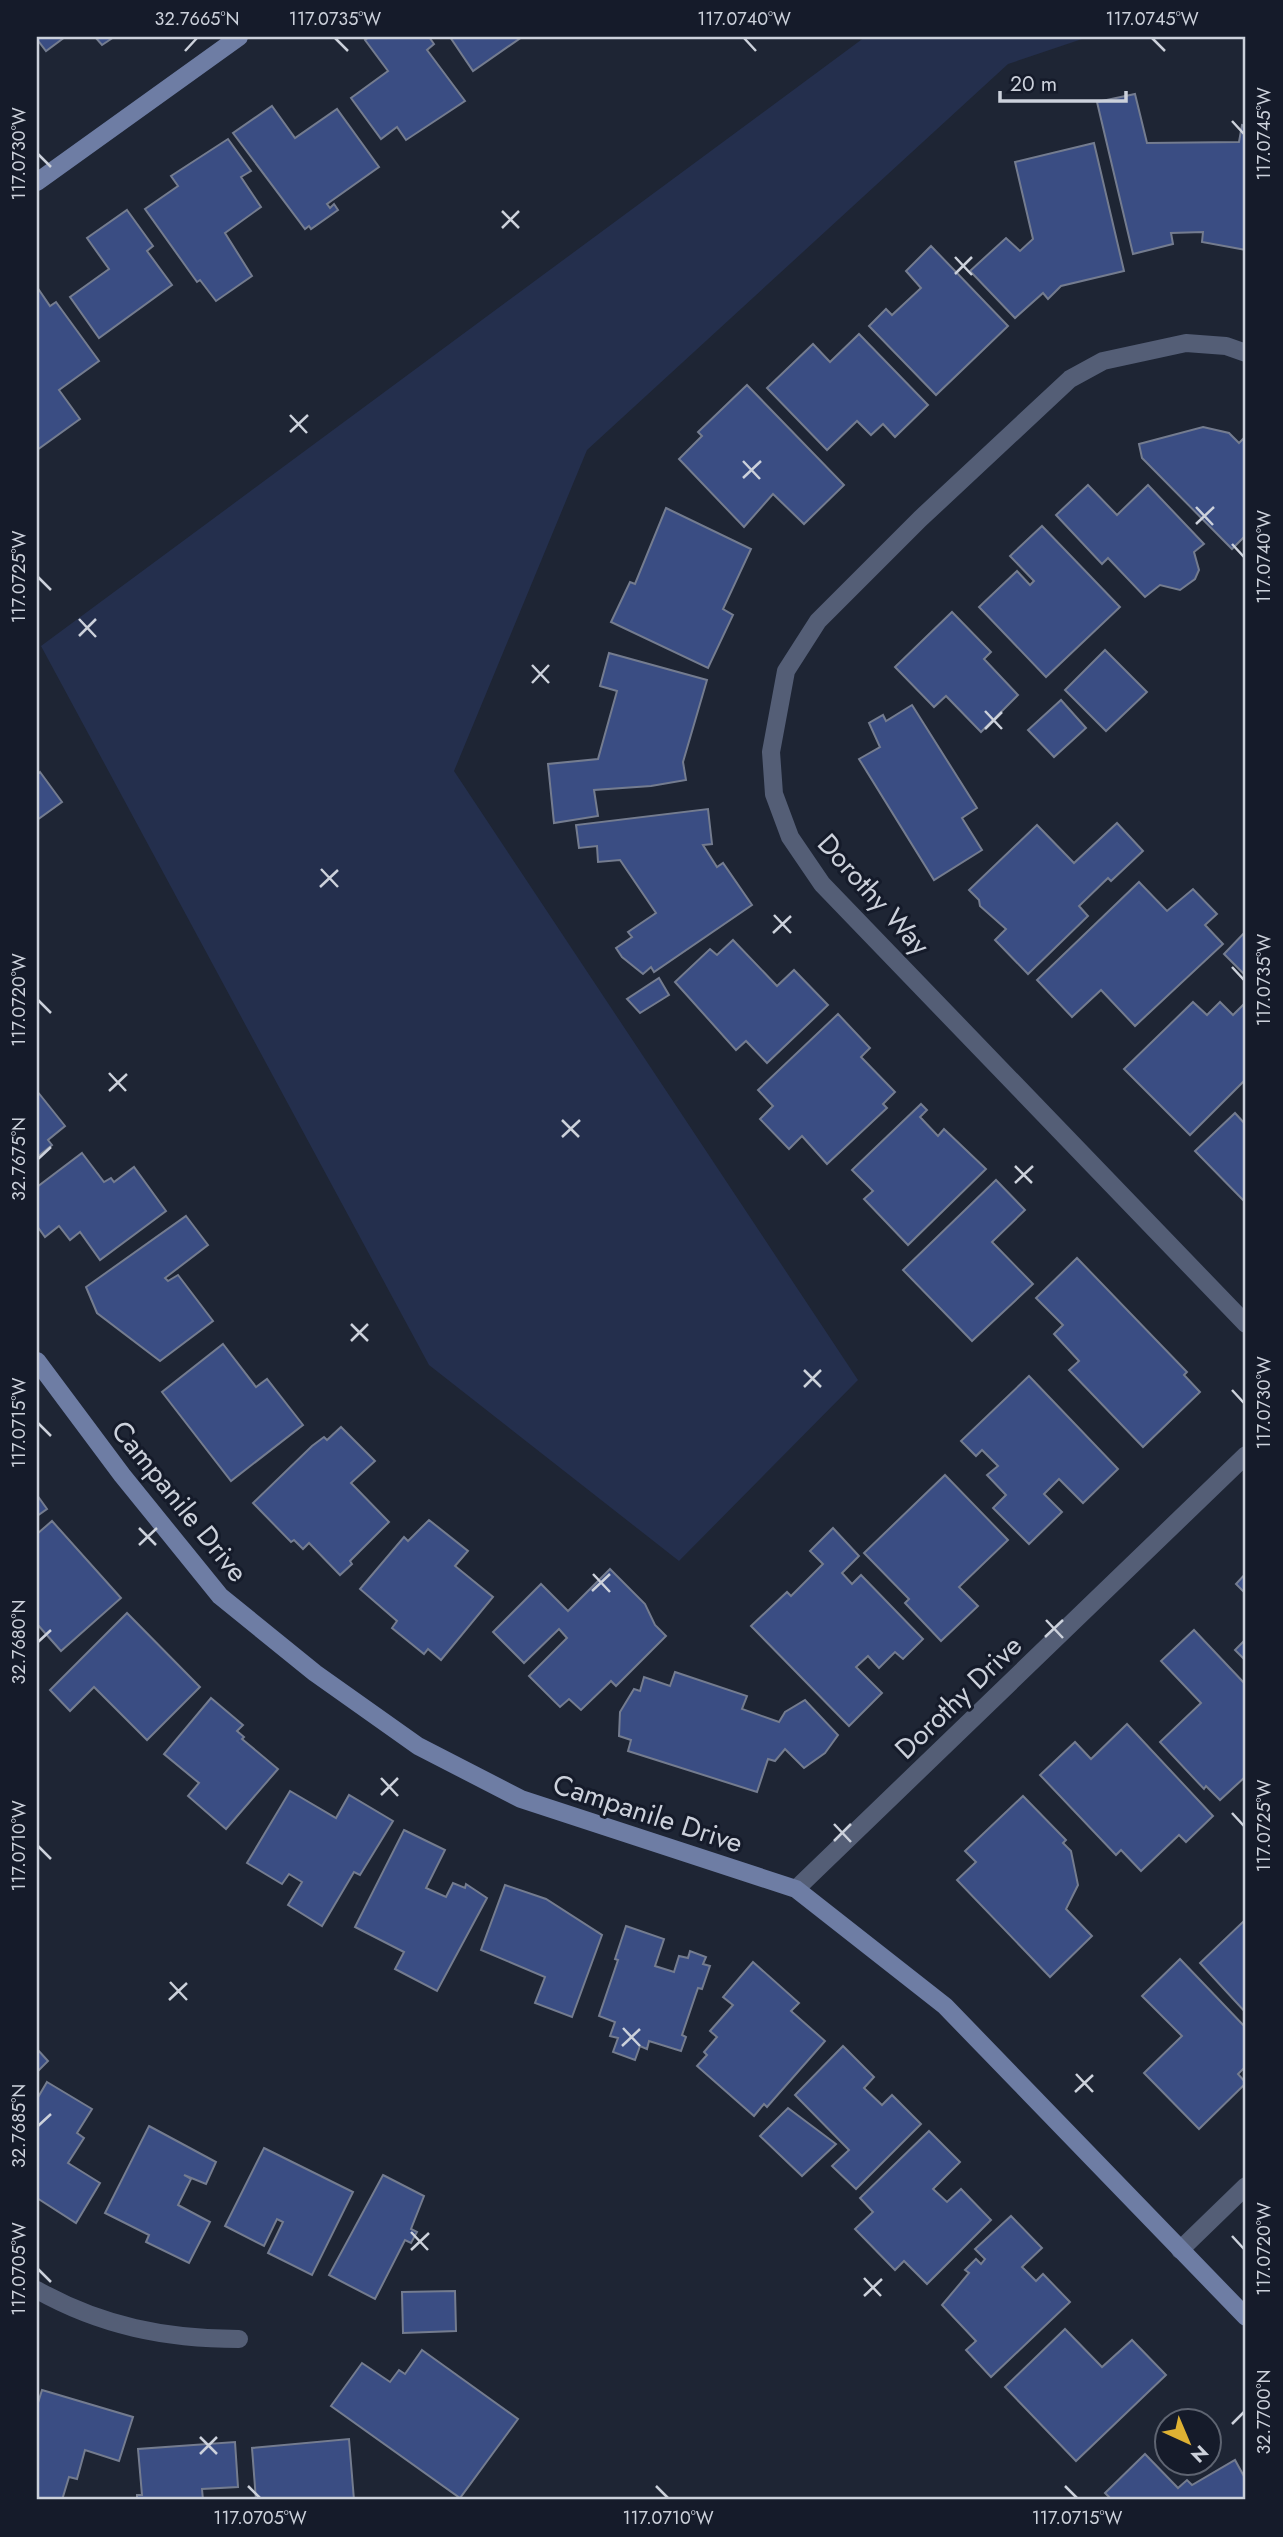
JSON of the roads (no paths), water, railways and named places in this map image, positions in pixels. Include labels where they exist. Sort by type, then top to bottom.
[{"type":"street","points":[[37,182],[239,37]]},
{"type":"street","name":"Dorothy Way","points":[[1246,353],[1226,346],[1186,344],[1103,361],[1070,379],[920,519],[818,621],[786,671],[771,752],[774,794],[786,827],[822,884],[1246,1324]]},
{"type":"street","name":"Campanile Drive","points":[[37,1362],[122,1475],[220,1596],[314,1673],[418,1746],[521,1799],[796,1889],[945,2006],[1246,2318]]},
{"type":"street","name":"Dorothy Drive","points":[[796,1889],[1246,1455]]},
{"type":"street","points":[[1180,2249],[1246,2186]]},
{"type":"street","points":[[37,2290],[104,2321],[148,2333],[193,2339],[239,2339]]}]
